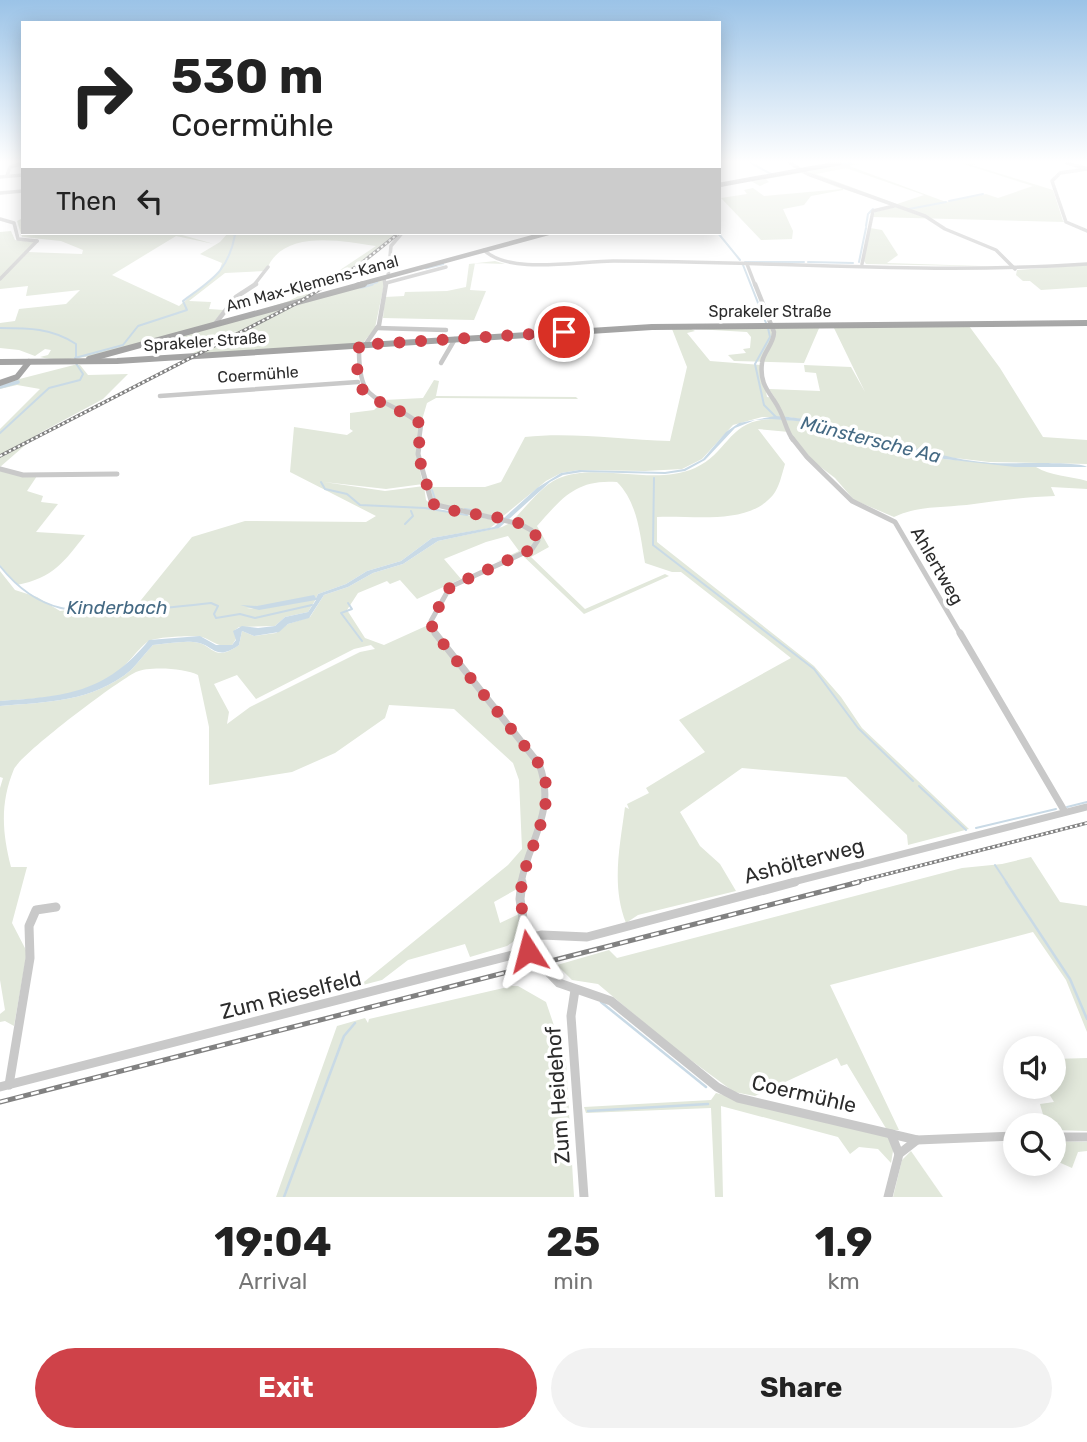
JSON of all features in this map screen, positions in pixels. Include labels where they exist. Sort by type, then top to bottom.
[{"type":"main road","name":"Am Max-Klemens-Kanal","points":[[78,362],[540,235]]},
{"type":"main road","name":"Sprakeler Straße","points":[[78,362],[652,327],[1087,323]]},
{"type":"main road","points":[[0,361],[78,362]]},
{"type":"main road","points":[[0,383],[17,377],[29,362]]},
{"type":"street","points":[[0,219],[14,223],[19,239],[37,241],[0,279]]},
{"type":"street","points":[[862,264],[871,219]]},
{"type":"street","points":[[929,219],[945,229],[996,250],[1015,269]]},
{"type":"street","points":[[1065,219],[1066,222],[1087,231]]},
{"type":"street","points":[[400,235],[391,244],[377,328],[362,345],[358,382],[362,390],[419,422],[418,454],[429,498],[438,507],[511,521],[532,530],[538,540],[537,545],[450,587],[438,605],[431,625],[433,631],[539,764],[546,779],[546,801],[520,893],[529,938],[528,951],[536,956],[554,979],[575,990]]},
{"type":"street","points":[[484,250],[494,259],[513,264],[554,265],[605,261],[1015,269],[1087,264]]},
{"type":"street","points":[[744,264],[771,325]]},
{"type":"street","points":[[215,324],[236,297],[253,287],[268,267]]},
{"type":"street","name":"Am Max-Klemens-Kanal","points":[[386,279],[446,267]]},
{"type":"street","name":"Ahlertweg","points":[[771,325],[774,339],[762,362],[766,392],[807,457],[852,501],[895,522],[1065,813]]},
{"type":"street","points":[[377,328],[446,330]]},
{"type":"street","points":[[441,363],[455,339]]},
{"type":"street","name":"Coermühle","points":[[160,396],[358,382]]},
{"type":"street","points":[[0,469],[23,475],[117,474]]},
{"type":"street","name":"Ashölterweg","points":[[529,938],[542,935],[587,937],[966,836],[1087,807]]},
{"type":"street","points":[[4,1086],[30,958],[29,926],[36,910],[57,907]]},
{"type":"street","name":"Zum Rieselfeld","points":[[4,1086],[528,951]]},
{"type":"street","name":"Coermühle","points":[[575,990],[602,996],[611,1001],[718,1087],[738,1098],[917,1140],[1003,1136]]},
{"type":"street","name":"Zum Heidehof","points":[[575,990],[571,1016],[584,1197]]},
{"type":"street","points":[[888,1197],[899,1154],[891,1134]]},
{"type":"street","points":[[1066,1137],[1087,1138]]},
{"type":"street","points":[[899,1154],[917,1140]]},
{"type":"shaded area","points":[[741,219],[787,219],[793,231],[792,239],[761,240]]},
{"type":"shaded area","points":[[944,219],[1062,219],[1087,232],[1064,222]]},
{"type":"shaded area","points":[[870,228],[882,230],[898,255],[887,263],[1012,267],[866,264],[864,261]]},
{"type":"shaded area","points":[[11,231],[15,240],[35,242],[27,252],[82,254],[83,250],[61,241],[22,237],[182,235],[214,244],[176,236],[112,275],[179,306],[219,272],[222,263],[200,254],[220,242],[226,235],[395,235],[366,258],[301,299],[251,313],[289,301],[376,246],[330,240],[299,243],[285,248],[274,257],[266,271],[225,273],[189,301],[211,302],[209,309],[224,310],[212,324],[101,354],[57,359],[40,357],[48,355],[51,350],[45,349],[35,356],[19,350],[0,348],[0,323],[15,321],[19,309],[66,304],[80,290],[26,296],[28,286],[0,289],[0,232]]},
{"type":"shaded area","points":[[495,261],[505,264],[477,263]]},
{"type":"shaded area","points":[[475,263],[470,290],[486,291],[474,320],[383,318],[385,297],[404,296],[405,292],[447,291],[466,287],[469,264]]},
{"type":"shaded area","points":[[1087,265],[1087,287],[1041,290],[1016,275],[1017,270]]},
{"type":"shaded area","points":[[385,280],[375,328],[363,343],[200,354],[302,301]]},
{"type":"shaded area","points":[[294,303],[196,354],[189,355],[237,331],[198,342],[194,347],[184,346],[164,352],[160,341]]},
{"type":"shaded area","points":[[820,326],[804,363],[734,361],[728,355],[746,353],[743,349],[750,348],[751,337],[747,332],[695,329]]},
{"type":"shaded area","points":[[833,326],[969,326],[1000,368],[1043,437],[1087,440],[1087,464],[989,462],[938,456],[817,422],[788,417],[762,417],[733,425],[702,459],[682,469],[579,470],[561,473],[546,481],[502,517],[442,507],[432,497],[428,485],[485,487],[501,482],[525,437],[579,436],[670,441],[687,367],[672,329],[687,327],[695,331],[687,333],[710,361],[761,365],[767,397],[775,398],[769,389],[820,391],[816,373],[805,372],[804,365],[851,367],[865,392]]},
{"type":"shaded area","points":[[80,365],[88,375],[128,374],[103,399],[38,434],[0,467],[0,429],[40,389],[17,385],[0,389],[0,384]]},
{"type":"shaded area","points":[[434,380],[439,381],[436,396],[578,399],[436,398],[427,403],[422,420],[415,421],[419,426],[416,454],[423,484],[386,489],[324,482],[385,491],[424,486],[426,500],[436,509],[499,521],[490,528],[432,538],[401,561],[367,571],[346,584],[318,594],[316,598],[313,596],[247,609],[316,599],[308,612],[285,617],[275,626],[239,627],[235,630],[236,639],[232,645],[219,645],[198,636],[153,640],[145,644],[114,675],[101,683],[74,693],[0,701],[0,571],[15,590],[37,597],[60,611],[92,607],[98,602],[137,605],[192,537],[245,521],[366,522],[376,516],[290,472],[294,427],[347,435],[353,431],[350,429],[350,413],[374,410],[384,400],[423,398]]},
{"type":"shaded area","points":[[762,420],[809,422],[944,459],[1036,467],[1087,481],[1087,489],[1051,487],[1055,496],[923,509],[894,517],[854,500],[835,478],[814,462],[789,432],[758,429],[785,464],[775,492],[762,505],[749,511],[719,517],[657,517],[657,542],[814,666],[841,697],[862,728],[969,829],[908,845],[907,835],[846,777],[742,768],[680,812],[700,846],[720,864],[736,891],[638,915],[626,923],[621,909],[618,880],[625,807],[629,809],[627,804],[649,793],[646,788],[705,752],[679,720],[791,658],[681,572],[672,572],[645,563],[634,509],[624,490],[617,482],[591,484],[580,487],[562,499],[537,526],[549,547],[531,557],[585,609],[665,574],[669,576],[584,614],[520,553],[496,562],[519,551],[508,536],[444,559],[461,579],[417,599],[400,580],[390,584],[387,581],[358,593],[347,610],[365,638],[384,645],[426,626],[539,766],[545,781],[541,813],[517,889],[494,902],[500,923],[519,914],[523,935],[507,946],[470,957],[465,944],[408,960],[382,980],[359,986],[508,865],[522,849],[519,780],[513,763],[454,709],[389,705],[385,718],[335,753],[292,772],[209,785],[209,727],[198,675],[176,669],[142,670],[125,678],[71,718],[34,748],[14,769],[6,794],[4,830],[11,867],[27,867],[12,923],[27,952],[14,1026],[5,1021],[0,1022],[0,1014],[5,1010],[0,980],[0,788],[3,778],[0,777],[0,706],[69,698],[101,689],[131,670],[153,645],[193,642],[223,653],[239,645],[242,631],[254,636],[276,633],[288,624],[310,617],[324,595],[348,587],[373,573],[403,564],[438,541],[510,523],[538,493],[557,479],[589,472],[643,475],[678,473],[707,461],[739,429]],"holes":[[[371,645],[375,649],[360,652],[250,707],[227,724],[229,712],[214,684],[237,675],[256,699],[354,649]]]},
{"type":"shaded area","points":[[0,471],[37,476],[27,491],[43,496],[41,502],[58,504],[36,532],[85,535],[57,568],[40,578],[17,585],[0,565]]},
{"type":"shaded area","points":[[1031,857],[1060,902],[1087,906],[1087,1032],[1066,980],[1033,932],[830,985],[899,1130],[887,1130],[847,1064],[841,1066],[837,1058],[755,1096],[734,1092],[673,1047],[598,984],[572,980],[557,965],[609,950],[617,958],[962,868],[1002,864]]},
{"type":"shaded area","points":[[518,986],[546,1002],[566,1061],[574,1197],[276,1197],[337,1026],[365,1018],[368,1023],[369,1019]]},
{"type":"shaded area","points":[[1087,1058],[1087,1131],[1066,1130],[1066,1113],[1043,1113],[1040,1104],[1054,1102],[1052,1099],[1066,1099],[1066,1059]]},
{"type":"shaded area","points":[[716,1093],[891,1138],[894,1145],[891,1163],[878,1149],[859,1147],[850,1154],[838,1137],[721,1106],[723,1197],[715,1197],[711,1108],[586,1113],[584,1107],[711,1100]]},
{"type":"shaded area","points":[[1066,1141],[1087,1142],[1087,1151],[1078,1152],[1072,1168],[1066,1165]]},
{"type":"shaded area","points":[[911,1151],[943,1197],[893,1197],[902,1160]]},
{"type":"water","name":"Münstersche Aa","points":[[775,416],[829,424],[963,459],[991,463],[1070,464],[1087,467],[1015,467],[944,459],[808,422],[755,420],[735,428],[705,460],[685,471],[665,474],[582,472],[563,475],[550,482],[499,528],[438,541],[403,564],[373,573],[348,587],[324,595],[309,618],[288,624],[279,632],[254,636],[242,631],[239,645],[224,652],[193,642],[153,645],[131,670],[101,689],[69,699],[0,706],[0,701],[64,694],[100,682],[133,658],[149,640],[200,636],[216,645],[232,645],[236,640],[233,631],[242,626],[275,626],[285,617],[308,612],[316,600],[259,610],[240,605],[257,606],[314,595],[316,598],[318,594],[346,584],[367,571],[401,561],[432,538],[494,527],[537,488],[561,473],[579,470],[665,472],[684,469],[703,459],[726,432],[739,423]]},
{"type":"waterway","points":[[866,226],[867,219]]},
{"type":"waterway","points":[[859,262],[866,228]]},
{"type":"waterway","points":[[75,358],[123,345],[138,326],[187,310],[183,301],[223,267],[235,235]]},
{"type":"waterway","points":[[720,235],[740,260]]},
{"type":"waterway","points":[[745,262],[804,262]]},
{"type":"waterway","points":[[808,262],[853,263]]},
{"type":"waterway","points":[[426,268],[443,264]]},
{"type":"waterway","points":[[743,265],[766,323]]},
{"type":"waterway","points":[[366,285],[377,282]]},
{"type":"waterway","points":[[361,287],[372,284]]},
{"type":"waterway","name":"Kinderbach","points":[[0,328],[30,329],[58,335],[76,344],[76,357]]},
{"type":"waterway","points":[[768,328],[770,337],[755,364],[764,405],[776,417]]},
{"type":"waterway","name":"Kinderbach","points":[[0,433],[49,388],[80,380],[83,374],[75,362]]},
{"type":"waterway","points":[[0,387],[18,382]]},
{"type":"waterway","points":[[654,478],[653,545],[814,669],[858,728],[913,781]]},
{"type":"waterway","points":[[321,482],[325,489],[347,494],[360,505],[425,508],[467,515]]},
{"type":"waterway","points":[[432,490],[435,499]]},
{"type":"waterway","points":[[465,509],[477,511]]},
{"type":"waterway","points":[[405,524],[413,516],[411,511]]},
{"type":"waterway","name":"Kinderbach","points":[[0,566],[12,580],[35,597],[65,609],[93,606],[154,608],[211,603],[218,606],[214,614],[216,618],[240,614],[255,618],[312,605]]},
{"type":"waterway","points":[[348,603],[352,609],[341,613],[362,641]]},
{"type":"waterway","points":[[919,786],[966,830]]},
{"type":"waterway","points":[[1067,807],[1087,802]]},
{"type":"waterway","points":[[976,828],[1056,809]]},
{"type":"waterway","points":[[995,865],[1007,883]]},
{"type":"waterway","points":[[1006,882],[1070,979],[1087,1019]]},
{"type":"waterway","points":[[601,1002],[706,1087]]},
{"type":"waterway","points":[[284,1197],[344,1036],[355,1023]]},
{"type":"waterway","points":[[588,1111],[708,1104]]},
{"type":"railway","points":[[0,456],[301,301],[359,265],[396,235]]},
{"type":"railway","points":[[852,883],[1087,823]]},
{"type":"railway","points":[[0,1102],[859,882]]},
{"type":"route","points":[[528,951],[529,938],[522,914],[520,893],[546,801],[546,779],[539,764],[433,631],[431,621],[450,587],[532,549],[538,540],[532,530],[518,523],[446,509],[432,503],[418,454],[421,425],[416,419],[362,390],[358,382],[359,345],[564,332]]}]
